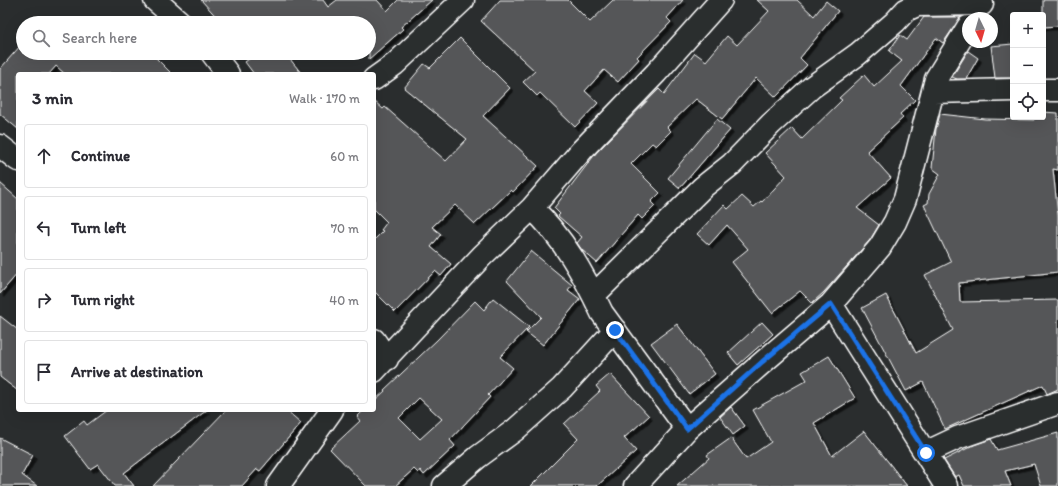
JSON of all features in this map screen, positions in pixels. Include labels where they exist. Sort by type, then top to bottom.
[{"type":"street","points":[[155,0],[173,16]]},
{"type":"street","points":[[376,78],[395,64],[463,0]]},
{"type":"street","points":[[381,365],[482,256],[532,208],[582,150],[656,73],[721,0]]},
{"type":"street","points":[[594,295],[703,187],[732,164],[771,124],[812,87],[858,54],[895,22],[906,10],[917,6],[980,7]]},
{"type":"street","points":[[634,486],[687,429],[762,362],[831,304],[880,247],[895,222],[913,172],[936,79],[962,37]]},
{"type":"street","points":[[217,60],[226,72]]},
{"type":"street","points":[[933,92],[1010,90]]},
{"type":"street","points":[[1046,90],[1058,90]]},
{"type":"street","points":[[0,146],[16,158]]},
{"type":"street","points":[[532,208],[560,238],[594,295],[602,313],[687,429]]},
{"type":"street","points":[[831,304],[926,453],[942,484]]},
{"type":"street","points":[[444,486],[478,457],[515,430],[562,388],[615,330]]},
{"type":"street","points":[[376,347],[381,365]]},
{"type":"street","points":[[926,453],[957,438],[1058,403]]},
{"type":"street","points":[[278,486],[331,412]]},
{"type":"building","points":[[201,0],[323,0],[328,7],[337,0],[377,0],[387,11],[398,0],[432,0],[401,27],[403,29],[376,53],[376,16],[216,16]]},
{"type":"building","points":[[500,0],[568,0],[590,22],[613,0],[683,0],[667,18],[671,22],[637,57],[639,59],[618,82],[604,70],[585,91],[598,103],[575,127],[540,93],[537,96],[523,82],[535,71],[481,21]]},
{"type":"building","points":[[757,0],[797,0],[814,16],[826,1],[838,11],[800,58],[807,65],[776,97],[756,78],[722,119],[696,99],[667,127],[671,131],[656,146],[652,143],[631,164],[660,193],[651,202],[655,206],[642,219],[638,215],[597,263],[582,250],[577,243],[582,237],[558,216],[560,214],[554,208],[596,153],[659,89],[664,94],[695,53],[706,61],[727,36],[737,45],[769,11]]},
{"type":"building","points":[[1043,0],[1058,0],[1058,26],[1046,27],[1046,12],[1043,12]]},
{"type":"building","points":[[924,17],[961,17],[943,43],[936,38],[901,86],[915,100],[900,114],[903,118],[867,151],[891,178],[857,208],[879,225],[870,240],[824,292],[812,303],[800,291],[772,313],[732,262],[748,249],[727,225],[709,245],[697,234],[724,205],[728,209],[742,196],[754,207],[761,201],[762,202],[786,176],[765,153],[792,128],[802,139],[842,100],[839,98],[864,75],[874,87],[902,61],[889,51],[900,35],[907,40]]},
{"type":"building","points":[[460,38],[510,88],[483,116],[538,166],[513,192],[511,190],[475,224],[455,205],[432,227],[441,234],[431,247],[451,264],[441,276],[435,271],[395,312],[376,293],[376,238],[383,231],[381,230],[387,222],[376,211],[376,103],[383,109],[385,107],[446,161],[467,139],[404,88],[424,64],[430,68]]},
{"type":"building","points":[[1010,44],[1010,78],[995,78],[991,48],[998,48],[998,45]]},
{"type":"building","points":[[16,51],[16,60],[158,60],[170,72],[63,72],[56,66],[51,72],[16,72],[16,127],[0,114],[0,69]]},
{"type":"building","points":[[968,51],[978,58],[966,79],[957,79],[952,77]]},
{"type":"building","points":[[248,60],[291,60],[300,72],[252,72],[245,62]]},
{"type":"building","points":[[1046,112],[1058,113],[1058,170],[1053,169],[1058,216],[1058,272],[959,283],[960,302],[1058,300],[1058,389],[1047,394],[1043,385],[945,429],[923,382],[906,391],[862,308],[886,295],[916,353],[953,330],[925,275],[951,262],[924,205],[928,203],[929,194],[940,174],[932,168],[936,129],[940,114],[985,119],[1046,120]]},
{"type":"building","points":[[717,119],[730,130],[680,188],[668,178]]},
{"type":"building","points":[[0,183],[16,197],[16,275],[0,294]]},
{"type":"building","points":[[531,251],[572,285],[568,290],[580,299],[543,345],[526,332],[541,317],[507,281]]},
{"type":"building","points":[[493,298],[529,327],[500,357],[513,368],[488,395],[490,397],[450,440],[455,446],[424,475],[420,470],[418,473],[414,469],[395,486],[366,486],[330,449],[360,421],[357,417],[362,412],[376,412],[376,399],[385,391],[384,390],[437,340],[475,301],[484,310]],"holes":[[[419,398],[442,419],[420,439],[399,418]]]},
{"type":"building","points":[[0,316],[16,328],[16,389],[0,377]]},
{"type":"building","points":[[762,322],[773,334],[738,365],[728,353]]},
{"type":"building","points":[[677,324],[715,374],[689,394],[651,343]]},
{"type":"building","points":[[829,356],[855,398],[814,423],[832,456],[864,431],[907,486],[677,486],[709,458],[707,455],[731,438],[746,459],[771,442],[753,410],[807,380],[802,372]]},
{"type":"building","points":[[610,374],[649,416],[624,438],[636,451],[597,486],[531,486],[578,439],[564,424],[600,391],[596,386]]},
{"type":"building","points":[[731,407],[745,426],[733,435],[720,417]]},
{"type":"building","points":[[104,412],[204,412],[124,473],[134,486],[115,486],[98,464],[90,469],[65,436],[84,421],[87,425]]},
{"type":"building","points":[[224,412],[288,412],[301,423],[260,471],[257,469],[242,486],[153,486]]},
{"type":"building","points":[[1058,433],[1058,486],[1041,486],[1034,464],[1005,471],[1011,486],[964,486],[959,475],[955,477],[944,460],[974,445],[991,439],[997,450]]},
{"type":"building","points":[[0,438],[33,455],[22,475],[37,486],[0,486]]},
{"type":"route","points":[[615,330],[687,429],[762,362],[831,304],[926,453]]}]
